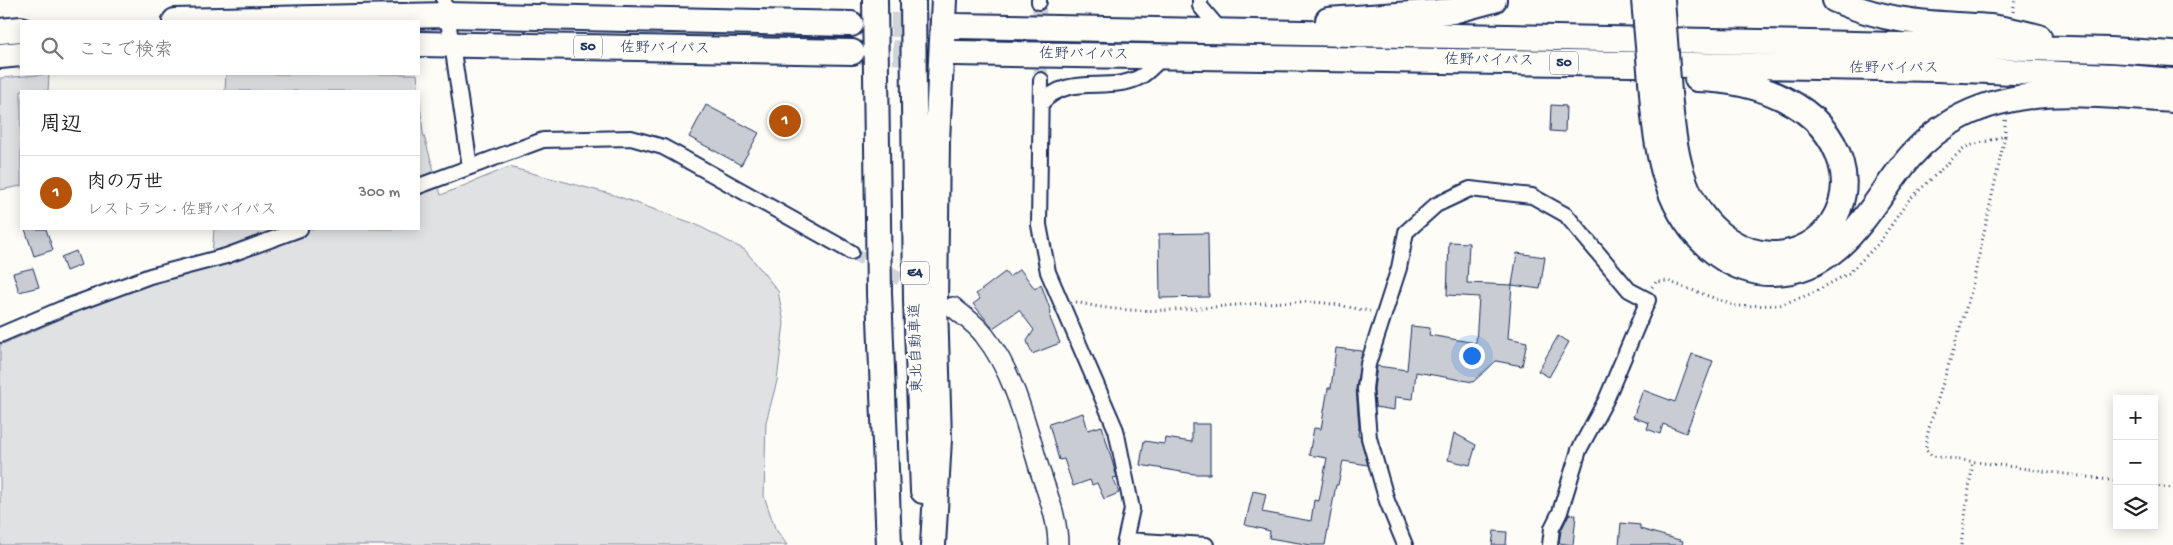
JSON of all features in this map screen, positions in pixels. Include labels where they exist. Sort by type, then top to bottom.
[{"type":"highway","name":"E4","points":[[875,0],[879,303],[889,545]]},
{"type":"highway","name":"東北自動車道","points":[[913,0],[916,292],[926,545]]},
{"type":"highway","points":[[933,545],[939,439],[936,304],[936,141],[944,0]]},
{"type":"highway","points":[[1260,32],[1326,20],[1453,11],[1494,0]]},
{"type":"highway","points":[[1353,59],[1433,74],[1702,79],[1746,85],[1765,91],[1798,106],[1816,120],[1831,137],[1839,154],[1844,171],[1844,191],[1840,208],[1831,225],[1819,238],[1803,248],[1783,254],[1766,254],[1748,250],[1719,233],[1705,219],[1685,183],[1677,159],[1660,93],[1644,0]]},
{"type":"highway","points":[[1662,0],[1661,162],[1667,185],[1690,229],[1705,246],[1724,260],[1765,274],[1784,273],[1802,269],[1819,262],[1837,249],[1857,230],[1909,158],[1932,136],[1961,116],[1994,103],[2022,96],[2055,93],[2173,100]]},
{"type":"highway","points":[[1835,0],[1859,10],[1889,18],[1951,26],[1991,28],[2110,50]]},
{"type":"highway","name":"佐野バイパス","points":[[197,20],[445,8],[851,24]]},
{"type":"highway","name":"佐野バイパス","points":[[956,26],[2110,50],[2173,54]]},
{"type":"highway","points":[[0,31],[20,29]]},
{"type":"highway","name":"佐野バイパス","points":[[420,44],[852,52]]},
{"type":"highway","name":"佐野バイパス","points":[[955,53],[1937,69],[2114,76],[2173,81]]},
{"type":"highway","points":[[0,56],[20,54]]},
{"type":"street","points":[[1200,0],[1200,6],[1221,31]]},
{"type":"street","points":[[445,8],[470,167]]},
{"type":"street","points":[[1041,104],[1050,93],[1074,85],[1122,82],[1141,77],[1164,56]]},
{"type":"street","points":[[1041,80],[1039,225],[1048,272],[1116,430],[1132,509],[1125,542],[1206,545]]},
{"type":"street","points":[[420,186],[543,140],[632,138],[663,147],[851,252]]},
{"type":"street","points":[[1405,545],[1387,501],[1369,438],[1365,389],[1368,364],[1399,268],[1406,232],[1436,205],[1470,189],[1532,196],[1566,215],[1629,290],[1648,300],[1606,400],[1579,450],[1560,512],[1552,528],[1550,545]]},
{"type":"street","points":[[0,335],[60,309],[150,276],[226,256],[297,230]]},
{"type":"street","points":[[953,307],[983,334],[1002,363],[1018,400],[1052,510],[1058,534],[1058,545]]},
{"type":"path","points":[[2013,13],[2015,0]]},
{"type":"path","points":[[2006,119],[1971,292],[1926,442],[1926,450],[1932,456],[2113,479]]},
{"type":"path","points":[[1648,300],[1656,282],[1667,281],[1698,294],[1736,306],[1780,305],[1812,293],[1849,273],[1878,244],[1908,201],[1965,147],[2004,136]]},
{"type":"path","points":[[1058,298],[1109,309],[1154,311],[1259,303],[1311,302],[1385,314]]},
{"type":"path","points":[[1962,545],[1973,461]]},
{"type":"path","points":[[2158,486],[2173,488]]},
{"type":"shaded area","points":[[49,75],[48,90],[20,90],[20,186],[0,190],[0,78]]},
{"type":"shaded area","points":[[226,75],[417,75],[419,90],[225,90]]},
{"type":"shaded area","points":[[420,104],[423,133],[441,195],[509,167],[614,195],[695,224],[745,250],[778,291],[784,323],[777,381],[766,422],[764,496],[775,528],[787,545],[0,545],[0,345],[212,255],[214,230],[420,230]]},
{"type":"building","points":[[706,105],[759,133],[741,165],[689,137]]},
{"type":"building","points":[[1551,105],[1566,106],[1565,132],[1550,131]]},
{"type":"building","points":[[25,230],[46,230],[53,250],[34,256]]},
{"type":"building","points":[[1208,233],[1209,297],[1160,298],[1159,234]]},
{"type":"building","points":[[1449,242],[1469,243],[1467,283],[1512,285],[1508,338],[1527,342],[1522,366],[1496,361],[1473,382],[1416,372],[1413,399],[1395,397],[1394,410],[1375,407],[1374,389],[1377,366],[1407,370],[1411,326],[1430,328],[1429,335],[1476,343],[1479,297],[1447,295]]},
{"type":"building","points":[[76,251],[81,265],[66,271],[61,257]]},
{"type":"building","points":[[1517,253],[1545,257],[1540,289],[1512,285]]},
{"type":"building","points":[[33,268],[39,287],[19,292],[13,273]]},
{"type":"building","points":[[1020,269],[1035,289],[1041,284],[1051,312],[1050,318],[1060,343],[1032,354],[1027,341],[1034,330],[1019,310],[993,328],[973,304],[980,299],[976,294],[1005,272],[1009,277]]},
{"type":"building","points":[[1558,336],[1569,342],[1549,377],[1538,371]]},
{"type":"building","points":[[1336,348],[1362,351],[1356,388],[1358,436],[1360,437],[1368,465],[1343,461],[1338,485],[1336,485],[1325,545],[1311,545],[1269,538],[1270,531],[1245,525],[1253,491],[1266,494],[1262,512],[1311,521],[1314,500],[1319,501],[1327,458],[1309,455],[1314,428],[1321,429],[1328,388],[1331,388]]},
{"type":"building","points":[[1692,354],[1713,361],[1686,433],[1663,424],[1660,434],[1647,429],[1649,423],[1633,417],[1643,390],[1675,402]]},
{"type":"building","points":[[1083,413],[1088,430],[1102,426],[1117,477],[1113,478],[1119,493],[1104,499],[1097,483],[1092,485],[1090,480],[1073,486],[1064,459],[1059,460],[1049,424]]},
{"type":"building","points":[[1192,424],[1210,424],[1210,474],[1194,474],[1140,465],[1144,441],[1164,444],[1165,438],[1192,442]]},
{"type":"building","points":[[1454,433],[1476,445],[1470,465],[1448,460]]},
{"type":"building","points":[[1569,514],[1576,515],[1573,545],[1559,543],[1561,531]]},
{"type":"building","points":[[1621,523],[1640,525],[1640,529],[1683,541],[1682,545],[1619,545]]},
{"type":"building","points":[[1494,531],[1507,532],[1506,545],[1492,545]]},
{"type":"tunnel","points":[[1039,2],[1041,80]]},
{"type":"tunnel","points":[[855,24],[956,26]]},
{"type":"tunnel","points":[[857,52],[955,53]]},
{"type":"tunnel","points":[[851,252],[919,289]]},
{"type":"place","name":"肉の万世","points":[[785,121]]}]
